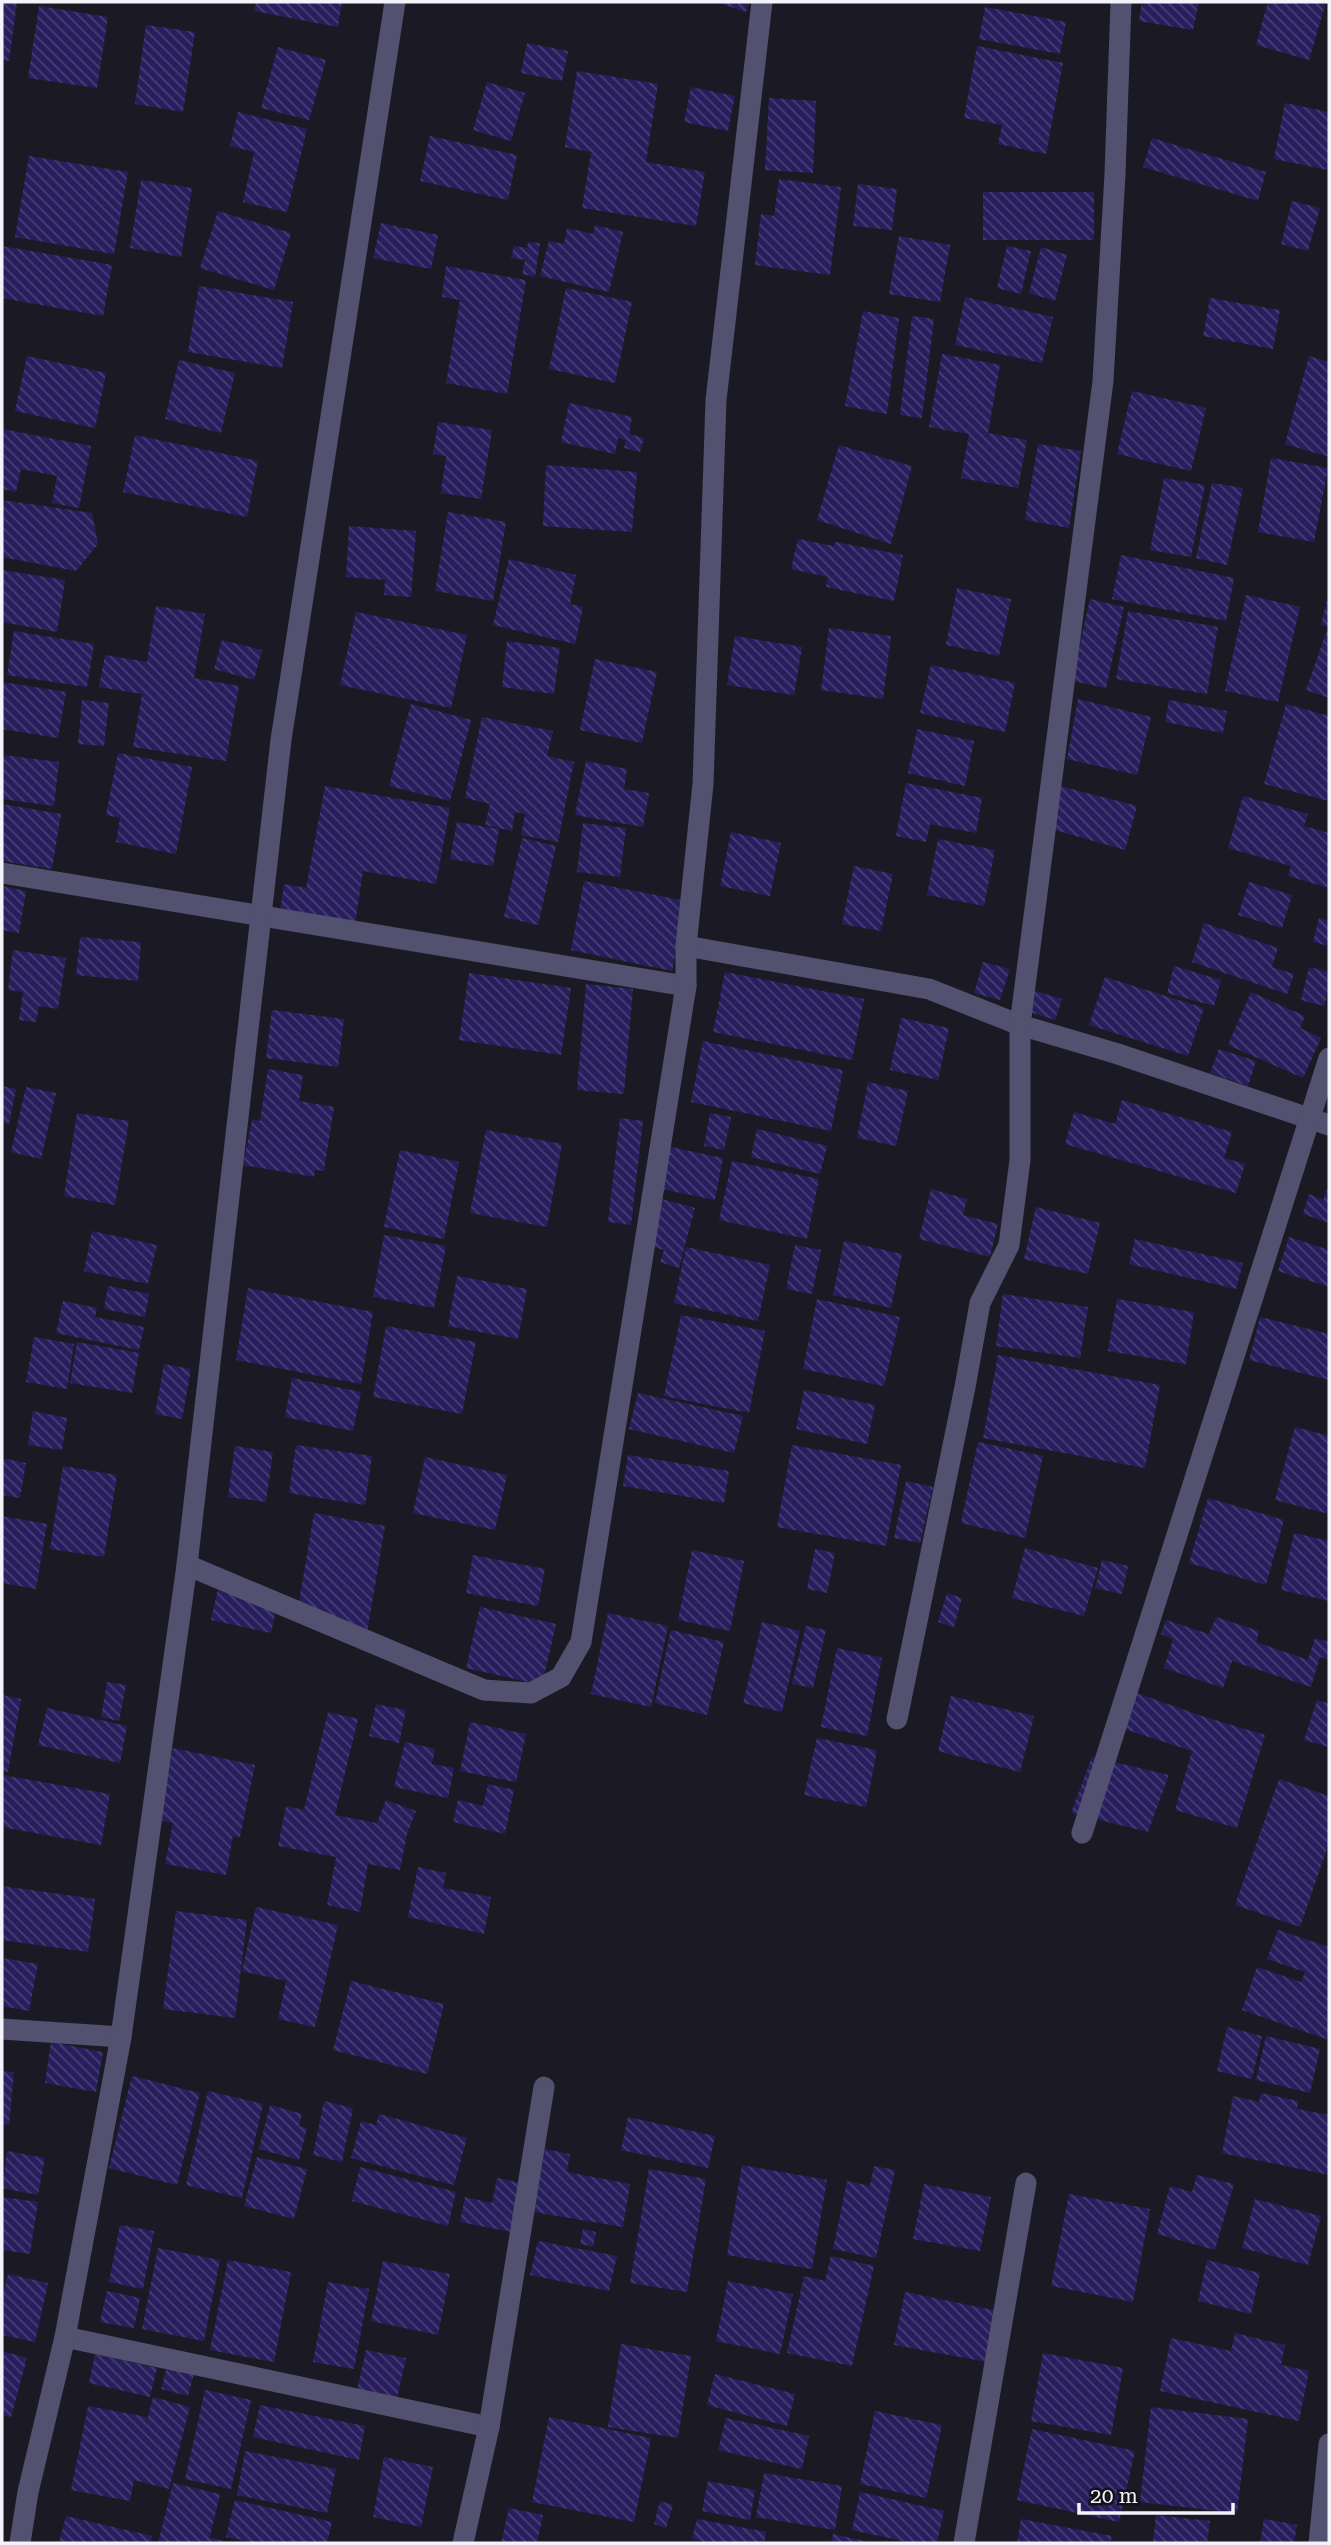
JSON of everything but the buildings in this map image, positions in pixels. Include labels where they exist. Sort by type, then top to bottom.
[{"type":"street","points":[[20,2543],[28,2492],[65,2337],[121,2037],[187,1565],[281,740],[395,2]]},
{"type":"street","points":[[187,1565],[484,1690],[531,1693],[561,1677],[582,1642],[686,986],[686,946],[703,784],[716,400],[762,2]]},
{"type":"street","points":[[897,1719],[980,1303],[1009,1245],[1020,1160],[1020,1025],[1103,380],[1115,174],[1121,2]]},
{"type":"street","points":[[2,873],[686,986]]},
{"type":"street","points":[[686,946],[929,989],[1020,1025],[1118,1054],[1320,1122]]},
{"type":"street","points":[[1082,1833],[1320,1122],[1329,1058]]},
{"type":"street","points":[[2,2029],[121,2037]]},
{"type":"street","points":[[463,2543],[489,2427],[544,2087]]},
{"type":"street","points":[[964,2543],[1026,2183]]},
{"type":"street","points":[[65,2337],[489,2427]]},
{"type":"street","points":[[1319,2543],[1329,2444]]}]
